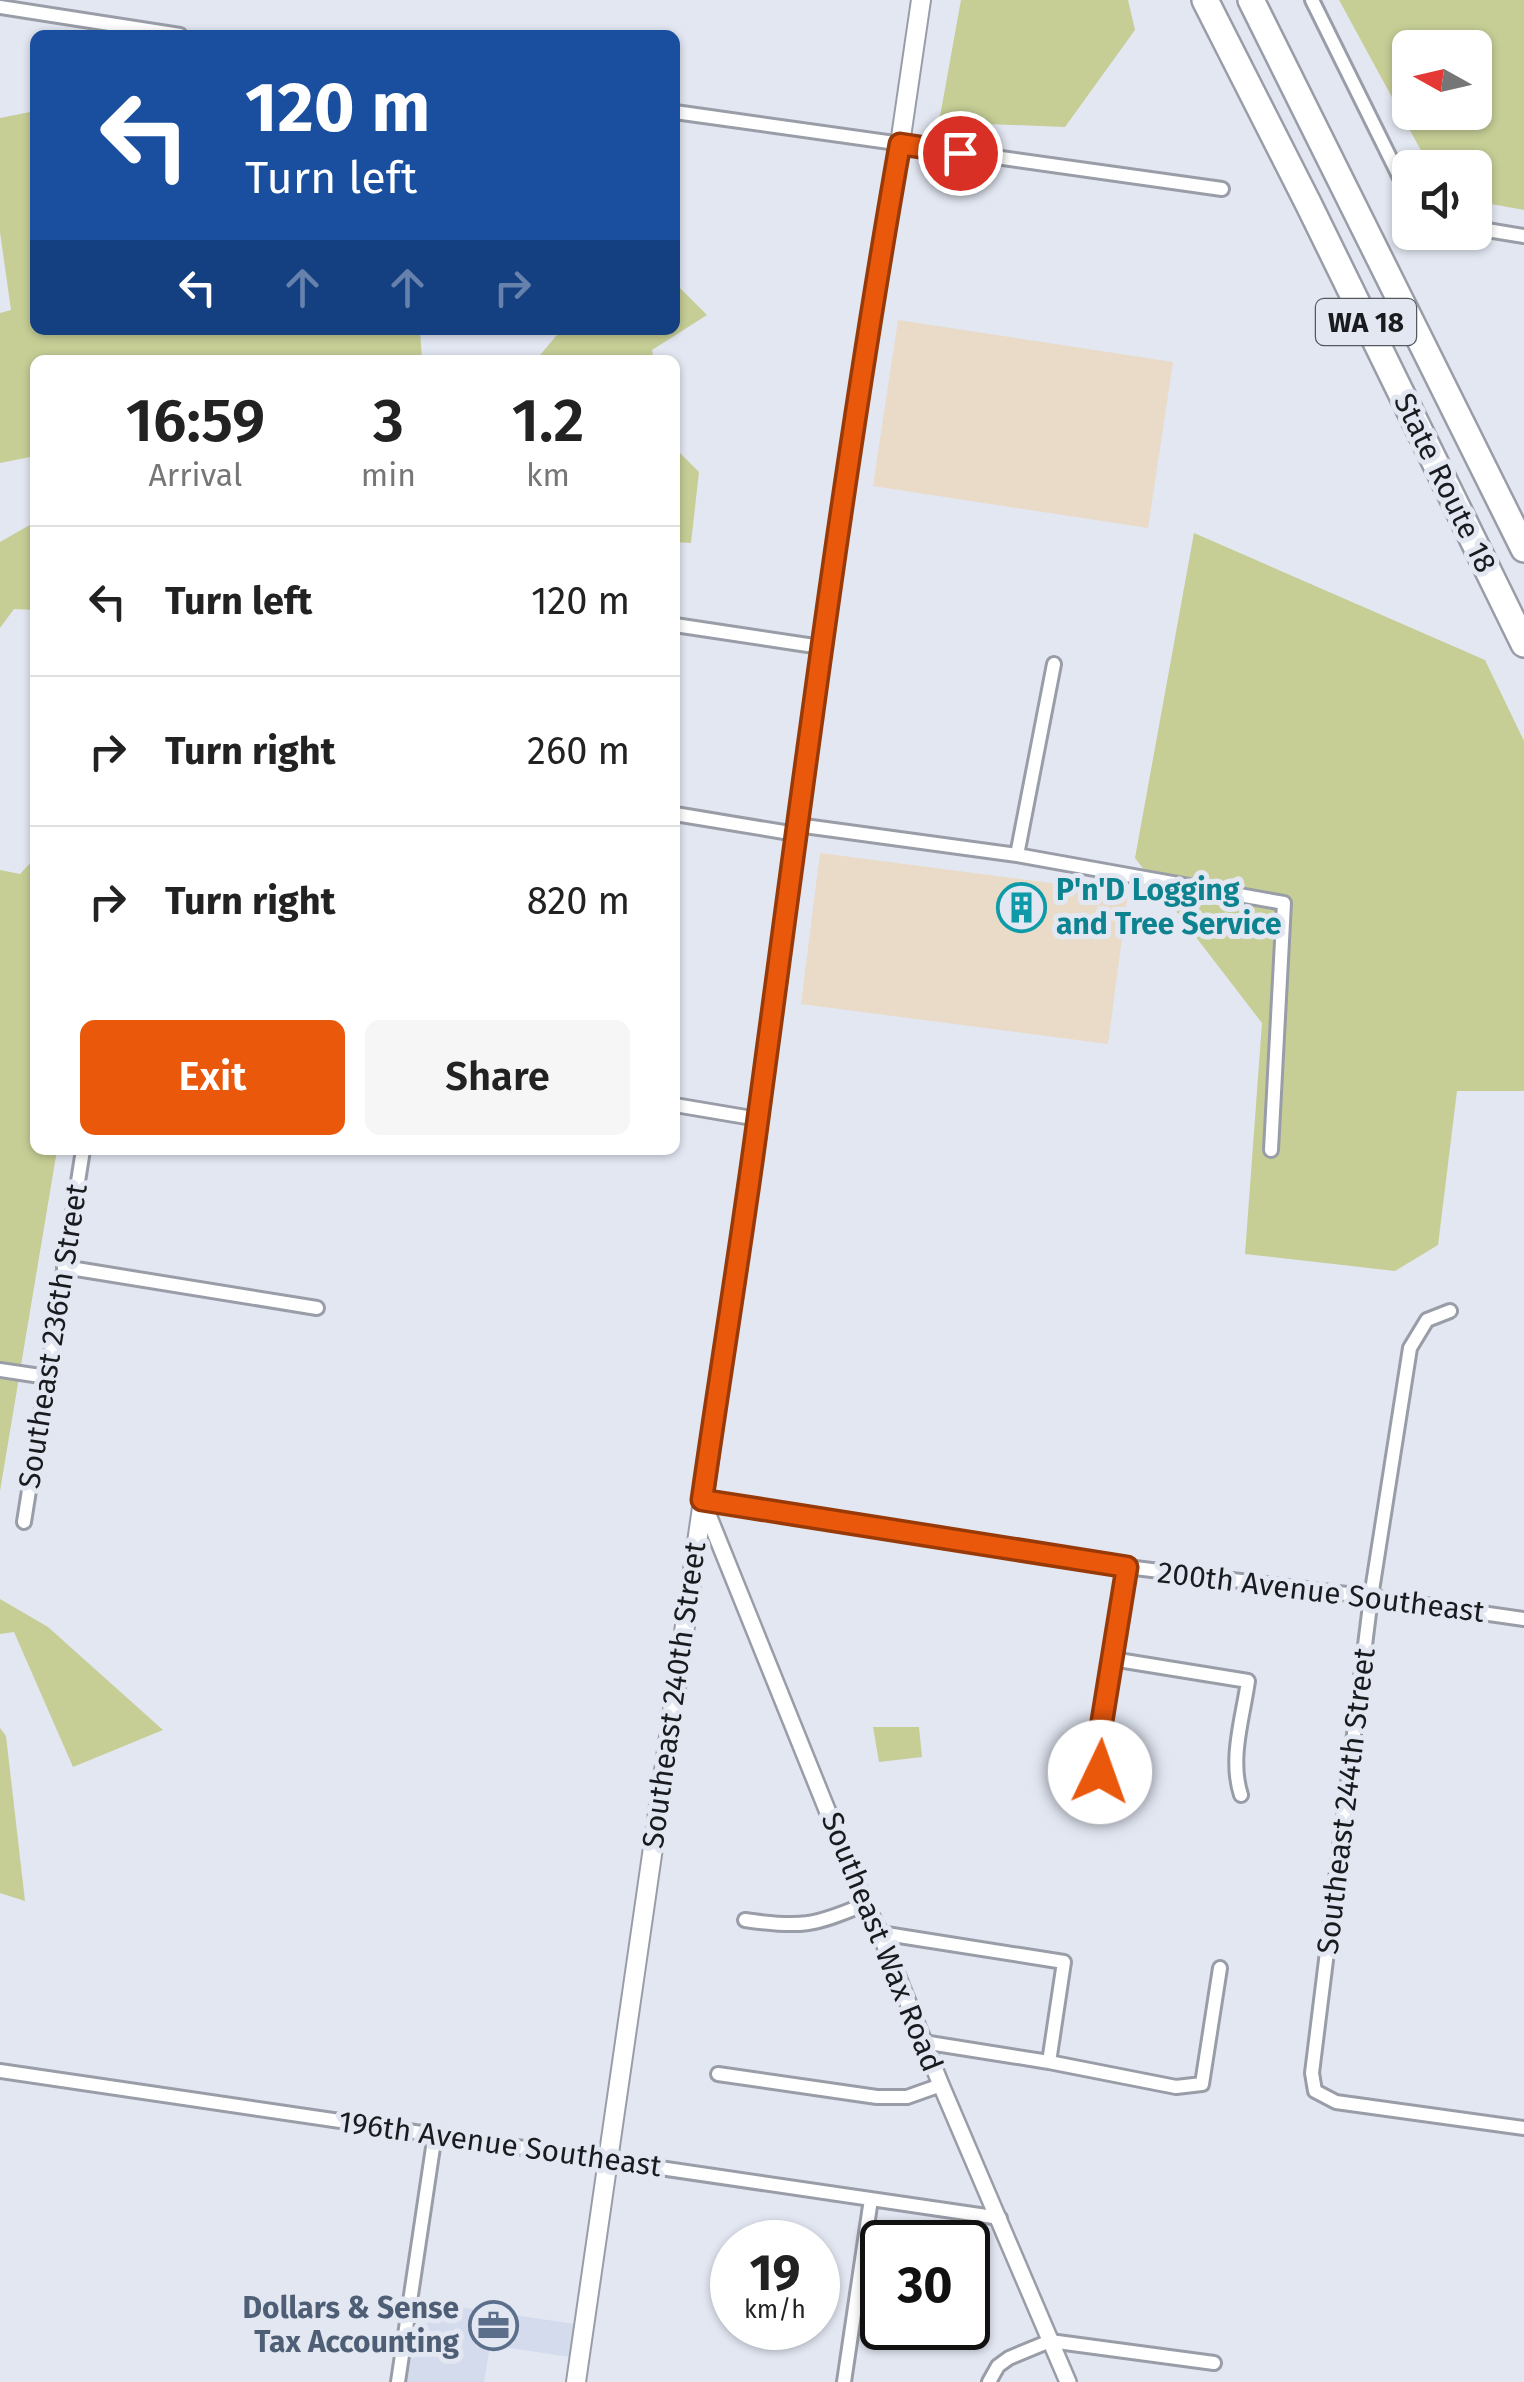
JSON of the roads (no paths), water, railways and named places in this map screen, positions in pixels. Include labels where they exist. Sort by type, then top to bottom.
[{"type":"highway","name":"State Route 18","points":[[1205,0],[1524,644]]},
{"type":"highway","name":"State Route 18","points":[[1252,0],[1524,548]]},
{"type":"main road","name":"Southeast 240th Street","points":[[576,2382],[758,1119],[820,646],[921,0]]},
{"type":"street","points":[[1312,0],[1392,162]]},
{"type":"street","points":[[0,7],[148,30]]},
{"type":"street","points":[[680,113],[1222,189]]},
{"type":"street","points":[[1492,231],[1524,236]]},
{"type":"street","points":[[680,626],[820,646]]},
{"type":"street","points":[[1018,856],[1054,664]]},
{"type":"street","points":[[680,815],[1018,856],[1284,904],[1271,1150]]},
{"type":"street","points":[[680,1107],[758,1119]]},
{"type":"street","name":"Southeast 236th Street","points":[[24,1522],[82,1155]]},
{"type":"street","points":[[64,1267],[317,1308]]},
{"type":"street","name":"Southeast 244th Street","points":[[1450,1311],[1427,1320],[1410,1348],[1372,1597],[1312,2073],[1315,2091],[1336,2102],[1524,2128]]},
{"type":"street","points":[[0,1370],[47,1377]]},
{"type":"street","name":"200th Avenue Southeast","points":[[702,1500],[1127,1567],[1524,1619]]},
{"type":"street","name":"Southeast Wax Road","points":[[702,1500],[923,2042],[1068,2382]]},
{"type":"street","points":[[1108,1785],[1096,1758],[1127,1567]]},
{"type":"street","points":[[1112,1660],[1248,1681],[1236,1762],[1235,1779],[1240,1795]]},
{"type":"street","points":[[745,1920],[811,1924],[866,1904]]},
{"type":"street","points":[[880,1933],[1064,1962],[1048,2062]]},
{"type":"street","points":[[923,2042],[1176,2087],[1202,2084],[1220,1968]]},
{"type":"street","name":"196th Avenue Southeast","points":[[0,2070],[1000,2218]]},
{"type":"street","points":[[718,2074],[877,2097],[908,2096],[941,2085]]},
{"type":"street","points":[[398,2382],[436,2134]]},
{"type":"street","points":[[844,2382],[871,2199]]},
{"type":"street","points":[[989,2382],[998,2366],[1009,2358],[1050,2341],[1214,2363]]},
{"type":"place","name":"P'n'D Logging and Tree Service","points":[[1021,907]]},
{"type":"place","name":"Dollars & Sense Tax Accounting","points":[[494,2325]]}]
